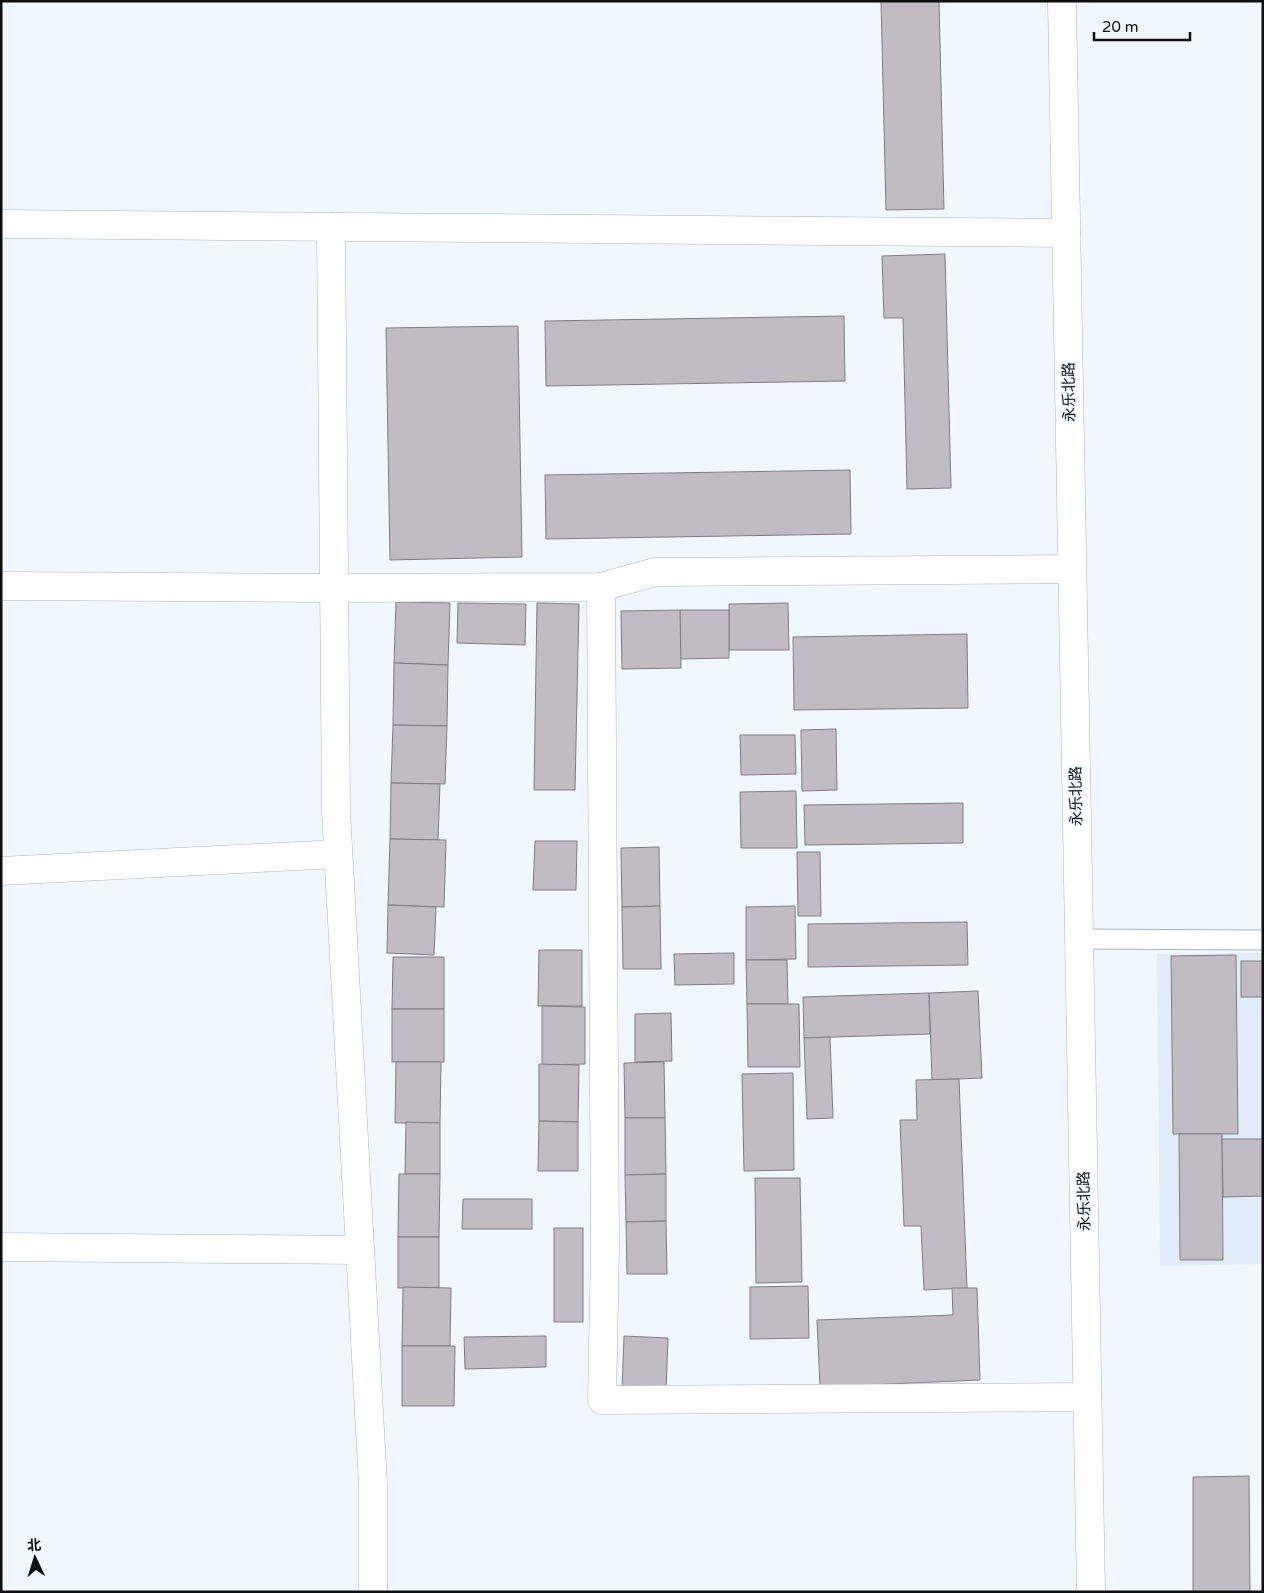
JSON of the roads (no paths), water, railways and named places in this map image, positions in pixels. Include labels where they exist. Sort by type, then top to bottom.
[{"type":"street","name":"永乐北路","points":[[1062,1],[1091,1592]]},
{"type":"street","points":[[1,224],[1066,234]]},
{"type":"street","points":[[331,227],[336,811],[373,1485],[373,1592]]},
{"type":"street","points":[[1,586],[601,587],[655,572],[1072,569]]},
{"type":"street","points":[[601,587],[605,1248],[602,1400],[1087,1397]]},
{"type":"street","points":[[1,871],[338,854]]},
{"type":"street","points":[[1,1247],[360,1250]]},
{"type":"lane","points":[[1079,939],[1263,940]]}]
